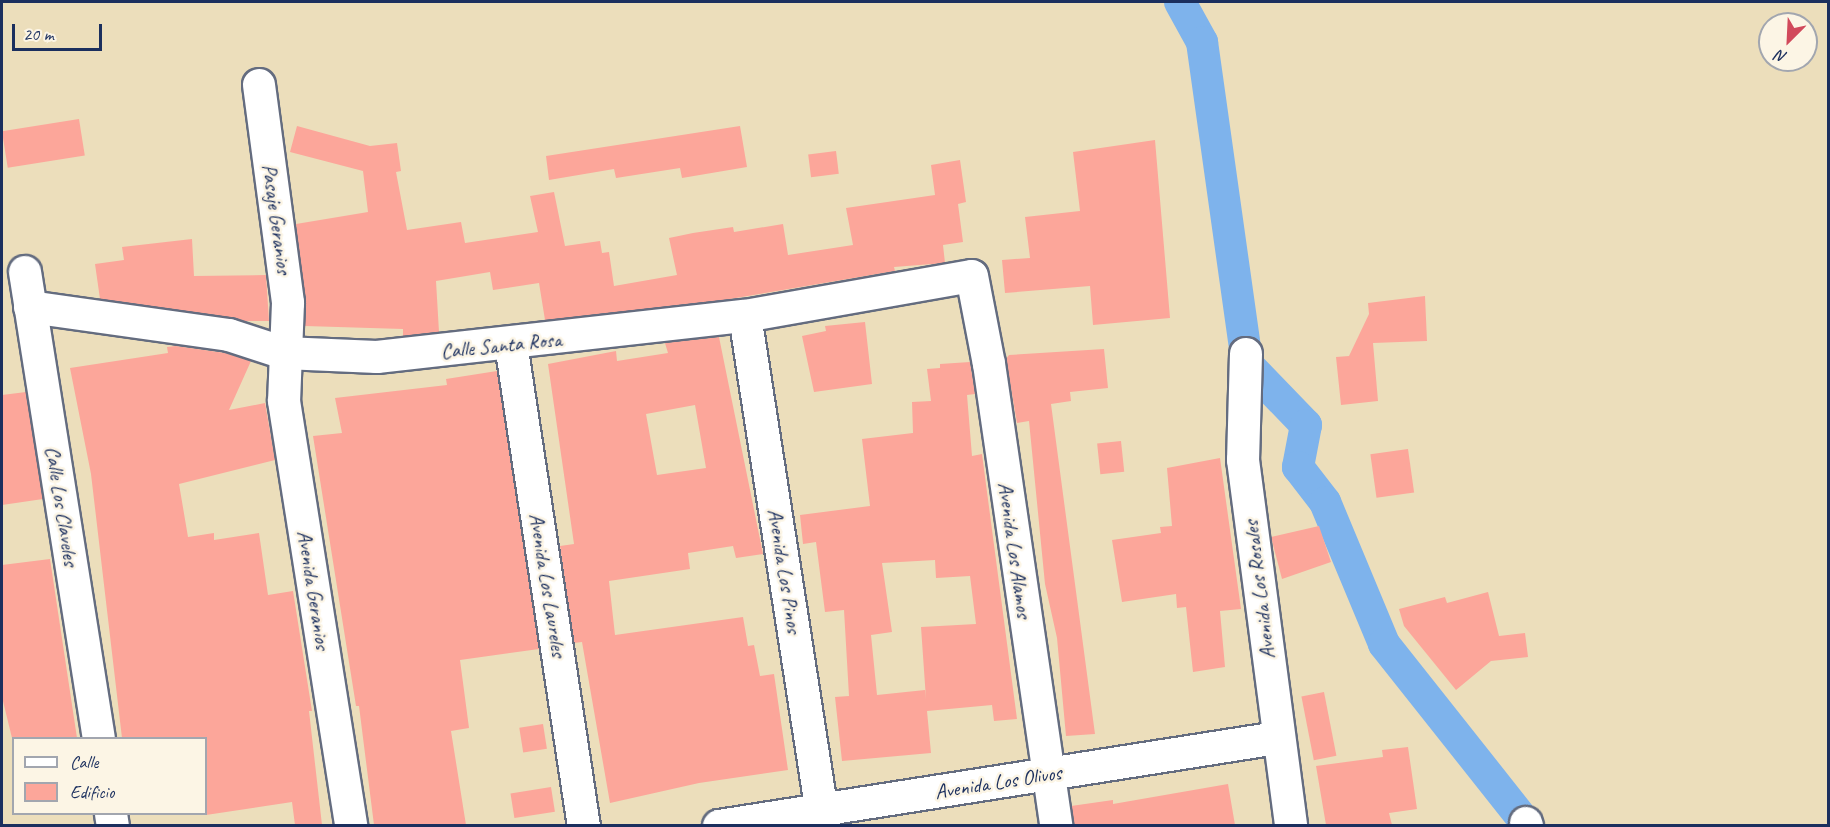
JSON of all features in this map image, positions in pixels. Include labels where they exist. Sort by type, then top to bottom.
[{"type":"street","name":"Pasaje Geranios","points":[[259,85],[288,303],[284,353]]},
{"type":"street","name":"Calle Los Claveles","points":[[25,273],[99,737]]},
{"type":"street","name":"Calle Santa Rosa","points":[[30,307],[229,335],[284,353],[376,357],[511,344],[745,316],[972,276]]},
{"type":"street","name":"Avenida Los Alamos","points":[[972,276],[988,364],[1056,825]]},
{"type":"street","name":"Avenida Los Pinos","points":[[745,316],[823,818]]},
{"type":"street","name":"Avenida Los Laureles","points":[[511,344],[584,825]]},
{"type":"street","name":"Avenida Geranios","points":[[284,353],[284,401],[351,825]]},
{"type":"street","name":"Avenida Los Rosales","points":[[1246,354],[1243,460],[1277,738],[1291,825]]},
{"type":"street","name":"Avenida Los Olivos","points":[[719,825],[823,818],[1047,774],[1277,738]]},
{"type":"building","points":[[79,119],[85,156],[8,168],[2,131]]},
{"type":"building","points":[[297,126],[370,146],[397,143],[401,171],[396,172],[407,230],[461,222],[465,243],[538,232],[530,196],[554,192],[565,246],[600,241],[602,253],[609,252],[614,286],[677,275],[669,238],[693,233],[733,227],[734,232],[783,224],[788,255],[853,245],[846,208],[935,195],[931,165],[960,160],[966,202],[958,204],[963,242],[943,245],[945,263],[894,267],[895,271],[712,302],[545,320],[539,283],[493,290],[490,272],[436,281],[439,332],[403,336],[403,329],[305,326],[296,224],[368,212],[363,171],[290,152]]},
{"type":"building","points":[[740,126],[747,167],[682,178],[680,168],[616,178],[614,169],[549,180],[546,156]]},
{"type":"building","points":[[1155,140],[1170,318],[1093,325],[1090,286],[1005,293],[1002,260],[1030,258],[1025,217],[1080,211],[1073,152]]},
{"type":"building","points":[[836,151],[839,174],[811,177],[808,154]]},
{"type":"building","points":[[192,239],[194,276],[266,275],[269,321],[244,321],[100,299],[95,264],[124,260],[122,247]]},
{"type":"building","points":[[1425,296],[1427,341],[1373,343],[1378,401],[1341,405],[1336,357],[1349,356],[1369,314],[1368,303]]},
{"type":"building","points":[[865,322],[872,384],[814,392],[802,336],[826,331],[825,326]]},
{"type":"building","points":[[719,337],[763,554],[736,558],[733,546],[688,553],[690,569],[609,581],[615,635],[743,617],[748,646],[754,645],[760,676],[774,674],[788,770],[699,783],[610,803],[582,642],[574,643],[560,546],[574,544],[548,364],[616,351],[617,361],[668,353],[665,343]],"holes":[[[695,405],[706,468],[657,475],[646,414]]]},
{"type":"building","points":[[176,346],[225,353],[251,361],[229,410],[265,403],[275,460],[179,484],[188,537],[214,533],[214,540],[259,533],[268,595],[293,591],[312,711],[309,711],[322,825],[295,825],[292,802],[207,815],[207,737],[122,737],[91,474],[70,368],[168,353],[167,347]]},
{"type":"building","points":[[1104,349],[1108,388],[1070,392],[1071,401],[1051,404],[1095,734],[1066,736],[1057,638],[1045,584],[1029,421],[1017,423],[1006,359],[1009,355]]},
{"type":"building","points":[[970,362],[975,394],[967,395],[972,456],[982,454],[1017,719],[994,721],[992,705],[927,711],[931,753],[842,761],[835,697],[849,696],[844,610],[825,612],[816,542],[803,544],[800,515],[870,506],[862,439],[913,433],[912,402],[931,401],[927,369],[940,368],[940,364]],"holes":[[[935,560],[936,578],[970,576],[976,624],[921,627],[926,699],[925,690],[877,695],[871,635],[892,632],[882,563]]]},
{"type":"building","points":[[497,371],[539,649],[460,660],[469,728],[451,731],[466,825],[374,825],[359,706],[356,706],[313,436],[342,433],[335,398],[447,385],[446,379]]},
{"type":"building","points":[[26,392],[43,499],[2,505],[2,395]]},
{"type":"building","points":[[1121,441],[1124,472],[1100,474],[1097,444]]},
{"type":"building","points":[[1408,449],[1414,493],[1376,498],[1370,454]]},
{"type":"building","points":[[1220,458],[1241,609],[1220,611],[1225,667],[1193,672],[1186,607],[1177,608],[1176,594],[1122,602],[1112,540],[1161,533],[1160,527],[1172,526],[1167,468]]},
{"type":"building","points":[[1319,526],[1331,562],[1282,579],[1271,537]]},
{"type":"building","points":[[50,559],[77,737],[12,738],[2,697],[2,565]]},
{"type":"building","points":[[1488,592],[1499,636],[1525,633],[1528,657],[1491,661],[1456,690],[1404,626],[1399,609],[1445,597],[1447,603]]},
{"type":"building","points":[[1324,692],[1336,756],[1314,760],[1301,696]]},
{"type":"building","points":[[543,724],[547,749],[523,752],[519,728]]},
{"type":"building","points":[[1408,747],[1417,809],[1389,813],[1392,825],[1326,825],[1316,766],[1383,757],[1382,750]]},
{"type":"building","points":[[1228,784],[1235,825],[1074,825],[1071,806],[1113,800],[1113,804]]},
{"type":"building","points":[[551,787],[555,812],[514,818],[511,793]]},
{"type":"waterway","points":[[1180,2],[1202,42],[1247,364],[1306,425],[1298,467],[1325,502],[1384,644],[1528,826]]}]
